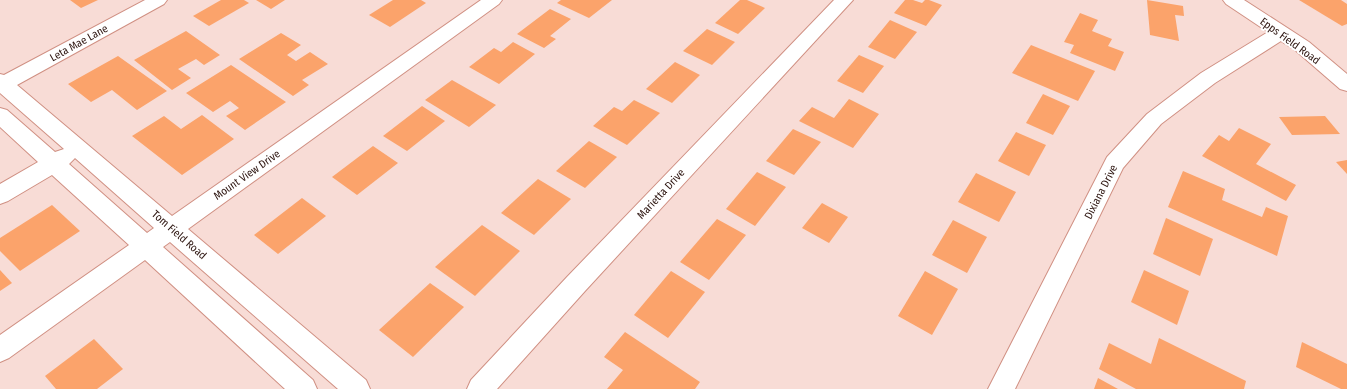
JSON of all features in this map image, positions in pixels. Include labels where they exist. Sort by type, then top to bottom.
[{"type":"street","name":"Leta Mae Lane","points":[[1,83],[158,0]]},
{"type":"street","name":"Mount View Drive","points":[[0,350],[493,0]]},
{"type":"street","name":"Marietta Drive","points":[[480,389],[576,284],[844,0]]},
{"type":"street","name":"Epps Field Road","points":[[1232,0],[1282,32],[1347,84]]},
{"type":"street","name":"Dixiana Drive","points":[[1001,389],[1115,163],[1154,119],[1208,78],[1282,32]]},
{"type":"street","name":"Tom Field Road","points":[[1,83],[357,389]]},
{"type":"street","points":[[0,115],[304,389]]},
{"type":"street","points":[[0,196],[78,148]]},
{"type":"building","points":[[70,0],[98,0],[81,8]]},
{"type":"building","points":[[221,0],[244,0],[249,3],[209,26],[193,16]]},
{"type":"building","points":[[256,0],[285,0],[271,9]]},
{"type":"building","points":[[393,0],[421,0],[426,3],[390,27],[369,15]]},
{"type":"building","points":[[561,0],[612,0],[589,18],[557,3]]},
{"type":"building","points":[[740,0],[747,0],[765,8],[738,34],[715,23]]},
{"type":"building","points":[[905,0],[913,0],[922,3],[925,0],[929,0],[942,5],[926,26],[894,13]]},
{"type":"building","points":[[1147,0],[1183,6],[1184,16],[1175,15],[1179,41],[1150,35]]},
{"type":"building","points":[[1299,0],[1341,0],[1347,4],[1347,24],[1342,26]]},
{"type":"building","points":[[550,9],[571,19],[550,36],[556,39],[544,48],[517,34]]},
{"type":"building","points":[[1080,13],[1098,20],[1092,31],[1112,39],[1108,46],[1124,52],[1115,71],[1070,53],[1074,45],[1064,42]]},
{"type":"building","points":[[890,20],[917,32],[895,59],[868,47]]},
{"type":"building","points":[[707,29],[735,42],[712,65],[683,51]]},
{"type":"building","points":[[186,31],[220,55],[204,65],[196,59],[178,69],[191,78],[172,90],[134,60]]},
{"type":"building","points":[[281,33],[301,45],[287,55],[296,61],[310,52],[328,64],[302,80],[309,85],[293,96],[239,59]]},
{"type":"building","points":[[513,42],[535,54],[499,84],[469,67],[494,48],[501,52]]},
{"type":"building","points":[[1031,45],[1095,71],[1078,101],[1012,73]]},
{"type":"building","points":[[859,55],[884,66],[863,93],[837,81]]},
{"type":"building","points":[[118,56],[167,91],[137,110],[112,90],[91,102],[68,84]]},
{"type":"building","points":[[675,62],[700,75],[672,103],[646,89]]},
{"type":"building","points":[[231,65],[286,102],[245,130],[226,116],[239,108],[230,101],[213,112],[186,93]]},
{"type":"building","points":[[452,80],[496,105],[469,127],[425,100]]},
{"type":"building","points":[[1043,94],[1070,106],[1053,135],[1026,123]]},
{"type":"building","points":[[849,99],[879,114],[853,148],[799,121],[812,107],[834,118]]},
{"type":"building","points":[[634,100],[660,113],[627,145],[593,126],[614,107],[622,111]]},
{"type":"building","points":[[422,106],[445,121],[407,151],[383,136]]},
{"type":"building","points":[[202,115],[234,139],[182,175],[132,136],[164,116],[181,129]]},
{"type":"building","points":[[1325,116],[1340,134],[1292,135],[1279,117]]},
{"type":"building","points":[[1239,128],[1271,144],[1256,164],[1296,185],[1286,201],[1202,156],[1219,135],[1229,141]]},
{"type":"building","points":[[793,129],[821,142],[794,175],[766,161]]},
{"type":"building","points":[[1016,132],[1046,145],[1029,176],[998,161]]},
{"type":"building","points":[[589,141],[617,157],[585,188],[556,171]]},
{"type":"building","points":[[373,146],[398,163],[357,195],[332,177]]},
{"type":"building","points":[[1347,160],[1347,174],[1336,162]]},
{"type":"building","points":[[1183,171],[1225,189],[1222,200],[1262,217],[1266,207],[1288,216],[1277,256],[1168,207]]},
{"type":"building","points":[[757,172],[786,187],[755,226],[726,209]]},
{"type":"building","points":[[976,173],[1016,192],[999,222],[958,202]]},
{"type":"building","points":[[538,179],[571,199],[534,235],[501,213]]},
{"type":"building","points":[[302,198],[326,216],[278,254],[254,235]]},
{"type":"building","points":[[822,203],[848,217],[829,243],[802,228]]},
{"type":"building","points":[[52,205],[80,231],[20,271],[0,251],[0,238]]},
{"type":"building","points":[[1166,218],[1213,239],[1200,276],[1153,254]]},
{"type":"building","points":[[717,219],[746,235],[709,280],[680,262]]},
{"type":"building","points":[[953,220],[987,237],[967,273],[932,255]]},
{"type":"building","points":[[482,225],[520,251],[475,296],[435,267]]},
{"type":"building","points":[[0,270],[12,283],[0,291]]},
{"type":"building","points":[[1144,270],[1189,291],[1177,325],[1131,302]]},
{"type":"building","points":[[671,271],[705,292],[668,338],[634,315]]},
{"type":"building","points":[[925,271],[958,289],[932,335],[898,316]]},
{"type":"building","points":[[430,283],[464,307],[413,357],[379,330]]},
{"type":"building","points":[[625,332],[700,382],[695,389],[607,389],[623,370],[604,357]]},
{"type":"building","points":[[1159,338],[1246,381],[1244,389],[1136,389],[1099,369],[1109,343],[1151,364]]},
{"type":"building","points":[[94,339],[123,369],[97,389],[56,389],[45,376]]},
{"type":"building","points":[[1302,342],[1347,364],[1347,389],[1341,389],[1296,367]]},
{"type":"building","points":[[1098,378],[1118,389],[1094,389]]}]
